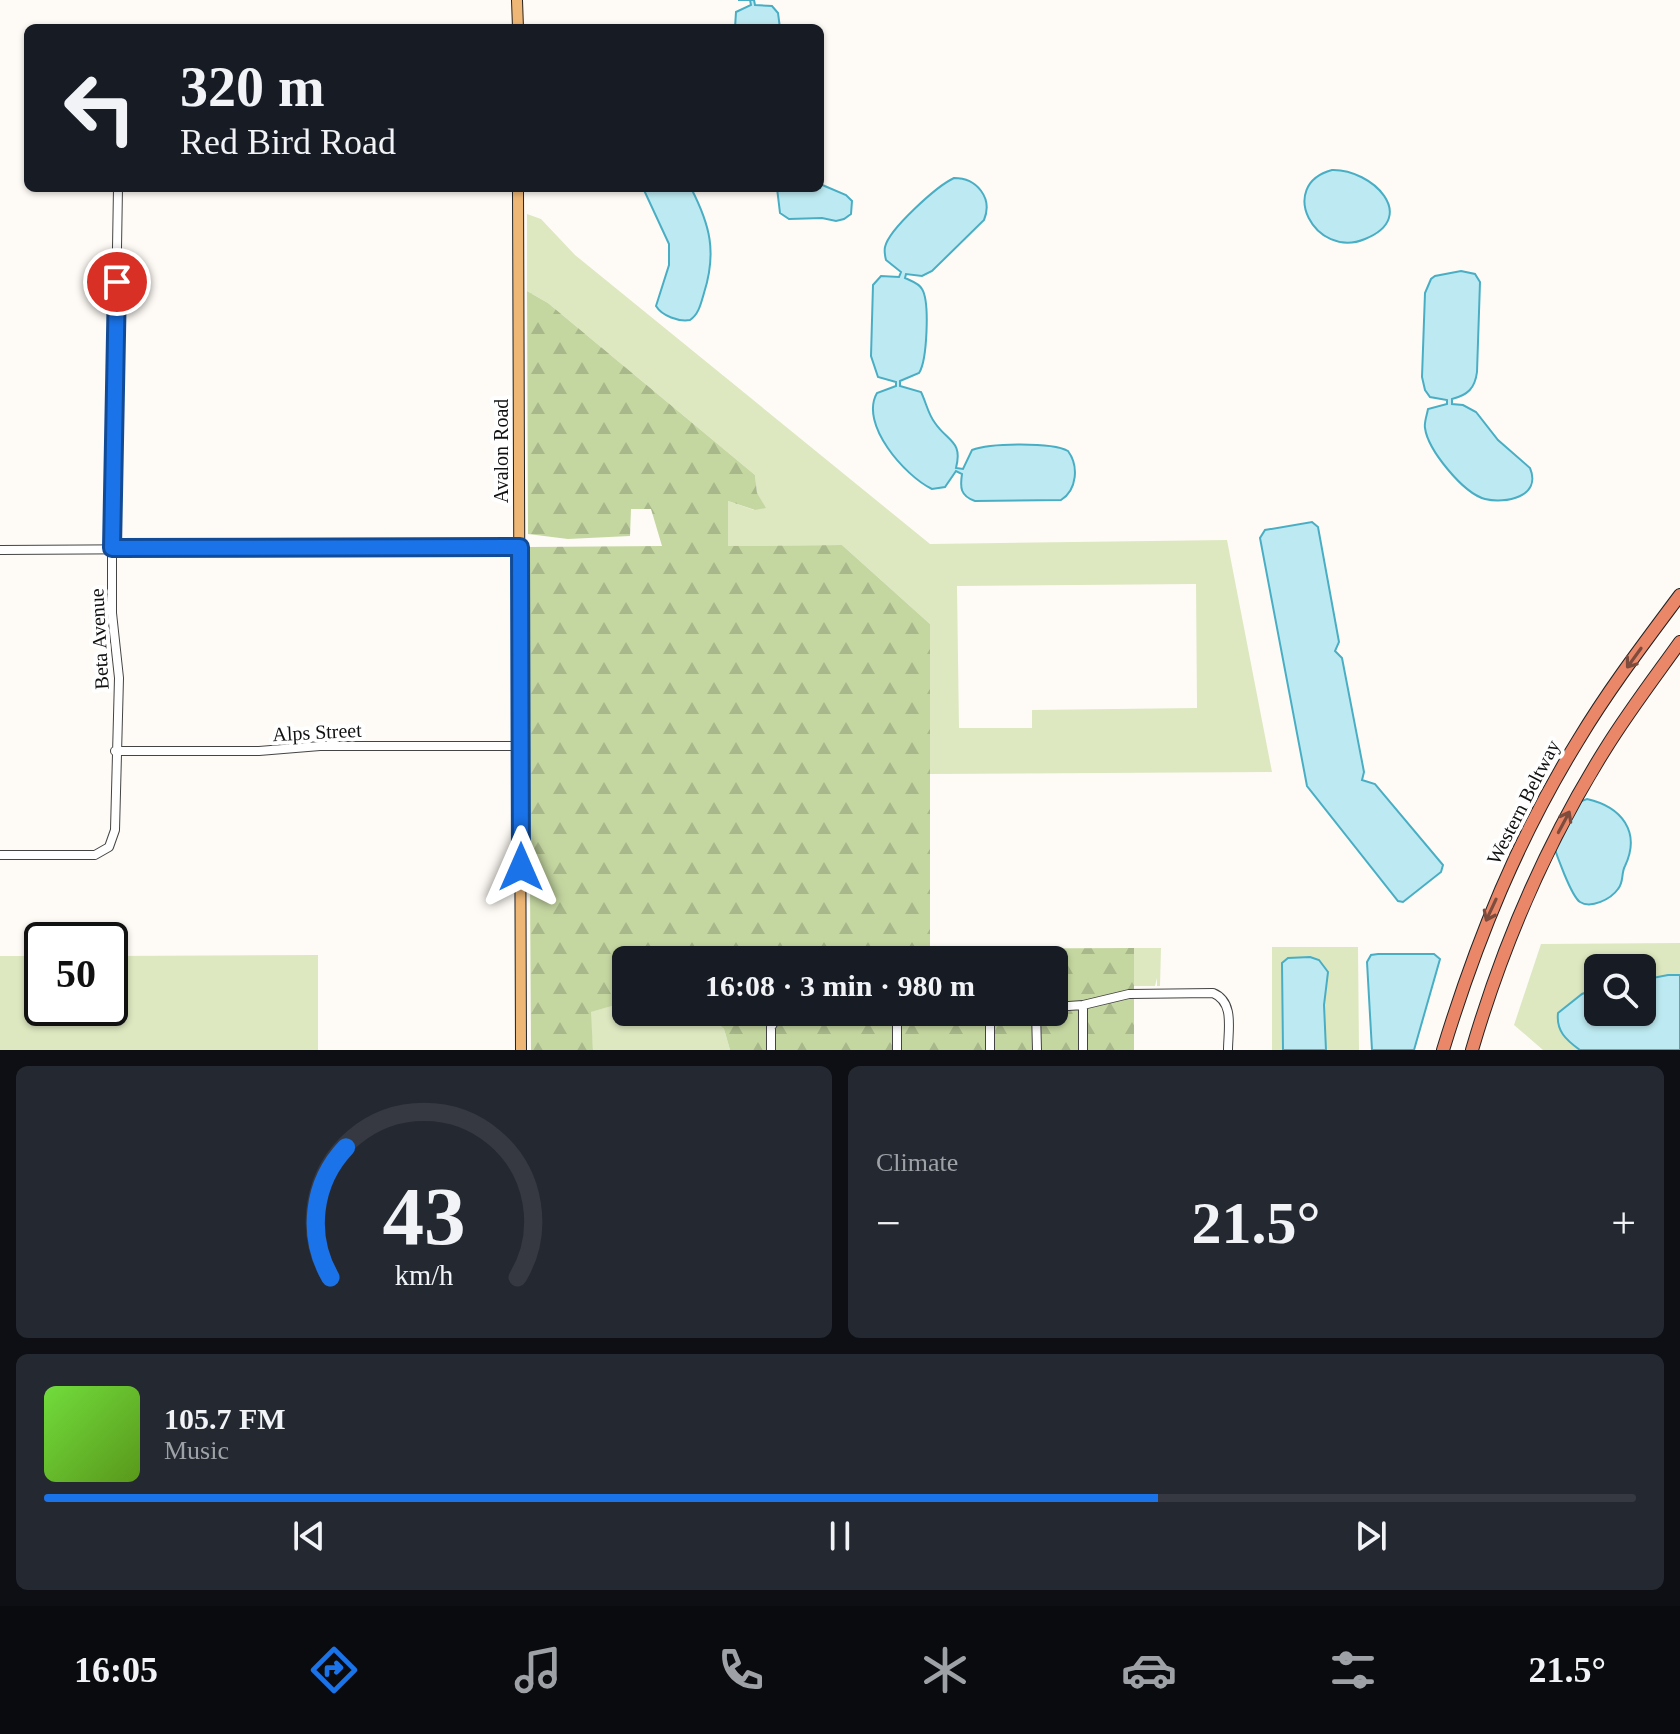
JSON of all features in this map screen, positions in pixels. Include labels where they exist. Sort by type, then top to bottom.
[{"type":"highway","name":"Western Beltway","points":[[1443,1050],[1485,922],[1554,780],[1600,704],[1680,595]]},
{"type":"highway","points":[[1472,1050],[1490,989],[1542,864],[1586,780],[1624,719],[1680,642]]},
{"type":"main road","points":[[517,0],[518,24]]},
{"type":"main road","name":"Avalon Road","points":[[518,192],[521,1050]]},
{"type":"street","name":"Beta Avenue","points":[[0,855],[95,855],[109,847],[115,830],[119,678],[112,613],[112,548],[118,192]]},
{"type":"street","points":[[0,550],[520,547]]},
{"type":"street","name":"Alps Street","points":[[115,751],[259,751],[320,746],[521,746]]},
{"type":"street","points":[[1068,1006],[1129,994],[1213,993],[1225,999],[1228,1008],[1228,1050]]},
{"type":"street","points":[[1083,1005],[1083,1050]]},
{"type":"street","points":[[771,1050],[772,1026]]},
{"type":"street","points":[[897,1026],[897,1050]]},
{"type":"street","points":[[989,1026],[990,1050]]},
{"type":"street","points":[[1036,1026],[1037,1050]]},
{"type":"green space","points":[[527,214],[541,219],[575,255],[930,544],[1227,540],[1272,772],[930,774],[930,624],[842,545],[728,546],[728,501],[754,510],[757,493],[755,475],[548,303],[527,291]],"holes":[[[1196,584],[1197,708],[1032,710],[1032,728],[959,728],[957,586]]]},
{"type":"green space","points":[[527,291],[548,303],[755,475],[757,493],[766,508],[755,510],[728,501],[728,546],[842,545],[930,624],[930,946],[612,946],[612,1006],[591,1012],[593,1050],[531,1050],[528,547],[662,546],[651,509],[631,509],[630,536],[568,539],[528,534]]},
{"type":"green space","points":[[1680,943],[1680,975],[1656,978],[1656,954],[1584,954],[1584,1002],[1568,1041],[1580,1050],[1543,1050],[1514,1025],[1541,944]]},
{"type":"green space","points":[[1272,947],[1358,947],[1359,1050],[1272,1050]]},
{"type":"green space","points":[[1068,948],[1134,948],[1134,1050],[730,1050],[721,1026],[1068,1026]]},
{"type":"green space","points":[[1134,948],[1161,948],[1160,986],[1157,986],[1157,978],[1155,986],[1134,986]]},
{"type":"green space","points":[[318,955],[318,1050],[0,1050],[0,956],[24,956],[24,1026],[128,1026],[128,956]]},
{"type":"green space","points":[[612,1006],[612,1026],[721,1026],[730,1050],[593,1050],[590,1012]]},
{"type":"water","points":[[750,0],[754,0],[755,5],[772,6],[778,13],[779,24],[735,24],[736,12],[751,5]]},
{"type":"water","points":[[1332,170],[1362,177],[1384,196],[1389,207],[1389,219],[1381,230],[1365,239],[1347,243],[1331,239],[1318,230],[1309,218],[1305,204],[1306,190],[1315,178]]},
{"type":"water","points":[[954,178],[970,181],[981,191],[986,204],[984,220],[932,271],[922,276],[906,274],[905,278],[922,289],[926,331],[919,373],[900,381],[900,386],[921,392],[933,419],[956,447],[956,468],[963,469],[972,450],[981,448],[1035,445],[1068,451],[1074,464],[1075,477],[1070,490],[1061,500],[975,501],[964,494],[962,474],[956,471],[945,487],[932,489],[898,461],[879,434],[874,419],[873,405],[877,393],[896,386],[896,382],[878,377],[871,356],[873,285],[881,276],[899,277],[901,272],[886,260],[885,247],[895,230],[915,209]]},
{"type":"water","points":[[824,186],[852,201],[851,214],[836,221],[822,218],[789,219],[780,213],[777,192],[824,192]]},
{"type":"water","points":[[645,192],[693,192],[703,214],[710,239],[710,264],[701,304],[690,320],[671,318],[656,306],[669,265],[669,244]]},
{"type":"water","points":[[1461,271],[1475,274],[1480,282],[1477,372],[1470,390],[1452,399],[1452,404],[1463,405],[1476,412],[1498,440],[1530,468],[1531,486],[1511,499],[1485,499],[1457,480],[1433,448],[1425,428],[1428,409],[1447,404],[1447,400],[1430,397],[1422,377],[1425,293],[1435,276]]},
{"type":"water","points":[[1312,522],[1318,527],[1339,642],[1335,651],[1342,658],[1364,772],[1362,780],[1375,784],[1443,865],[1441,872],[1403,902],[1398,901],[1307,786],[1260,538],[1265,530]]},
{"type":"water","points":[[1587,799],[1619,815],[1631,842],[1620,886],[1615,893],[1595,904],[1585,904],[1576,898],[1552,841],[1576,803]]},
{"type":"water","points":[[1434,954],[1440,959],[1414,1050],[1372,1050],[1367,962],[1371,955]]},
{"type":"water","points":[[1310,957],[1319,960],[1328,972],[1324,1005],[1326,1050],[1283,1050],[1282,963],[1288,958]]},
{"type":"water","points":[[1680,975],[1680,1050],[1580,1050],[1560,1030],[1558,1013],[1584,993],[1584,1026],[1656,1026],[1656,977]]},
{"type":"route","points":[[117,282],[112,548],[520,547],[521,867]]}]
